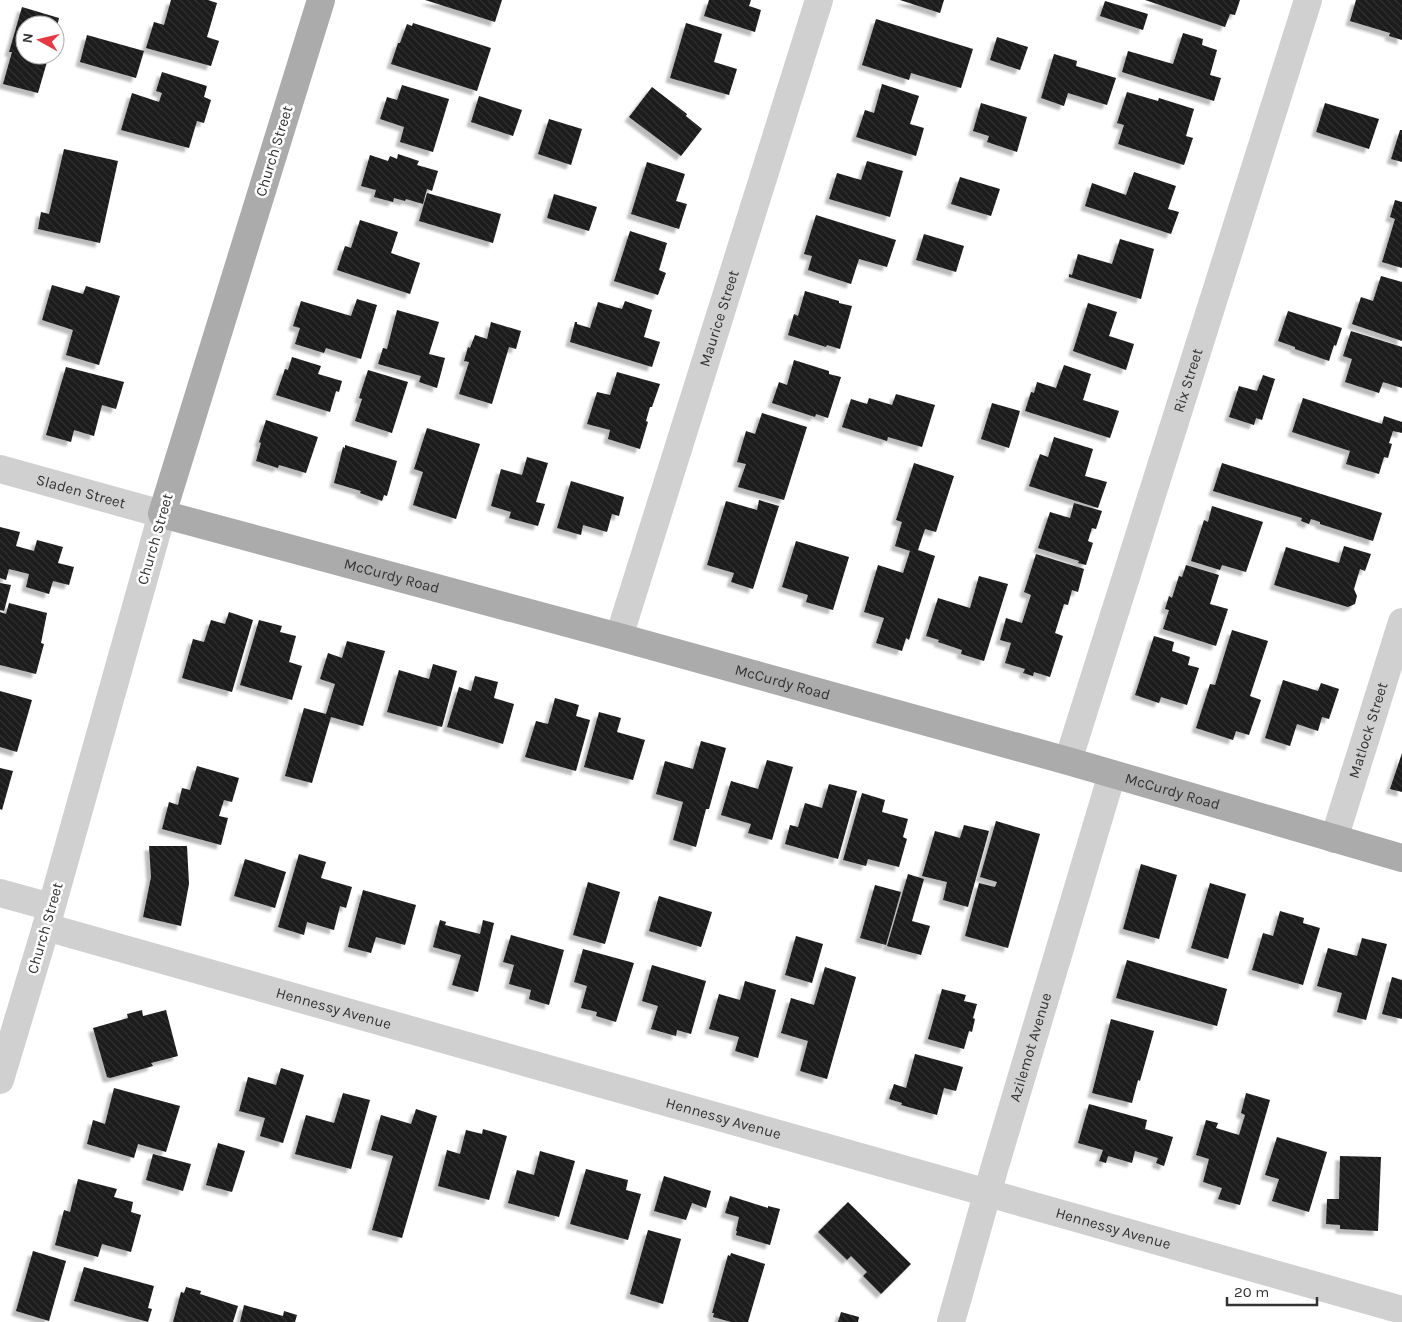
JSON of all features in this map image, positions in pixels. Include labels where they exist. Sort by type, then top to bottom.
[{"type":"main road","name":"Church Street","points":[[162,514],[321,0]]},
{"type":"main road","name":"McCurdy Road","points":[[162,514],[619,637],[1068,761],[1402,858]]},
{"type":"street","name":"Maurice Street","points":[[619,637],[819,0]]},
{"type":"street","name":"Rix Street","points":[[1068,761],[1308,0]]},
{"type":"street","name":"Sladen Street","points":[[0,469],[162,514]]},
{"type":"street","name":"Church Street","points":[[0,1080],[162,514]]},
{"type":"street","name":"Matlock Street","points":[[1334,839],[1402,622]]},
{"type":"street","name":"Azilemot Avenue","points":[[951,1322],[1112,774]]},
{"type":"street","name":"Hennessy Avenue","points":[[0,893],[48,917],[988,1193],[1402,1310]]},
{"type":"building","points":[[171,0],[208,0],[217,3],[207,37],[219,41],[211,66],[146,48],[154,22],[164,25]]},
{"type":"building","points":[[425,0],[502,0],[495,22]]},
{"type":"building","points":[[709,0],[751,0],[749,6],[761,10],[755,32],[704,16]]},
{"type":"building","points":[[900,0],[944,0],[940,13]]},
{"type":"building","points":[[1145,0],[1240,0],[1235,15],[1230,14],[1225,27]]},
{"type":"building","points":[[1356,0],[1402,0],[1402,40],[1389,36],[1390,33],[1350,21]]},
{"type":"building","points":[[1105,1],[1148,14],[1143,30],[1100,16]]},
{"type":"building","points":[[22,7],[49,15],[20,15]]},
{"type":"building","points":[[876,19],[973,49],[961,88],[911,73],[909,80],[862,65]]},
{"type":"building","points":[[413,23],[491,48],[477,91],[391,64],[407,24],[412,26]]},
{"type":"building","points":[[686,23],[722,34],[714,62],[737,69],[729,95],[670,78]]},
{"type":"building","points":[[15,31],[15,65],[46,65],[38,93],[3,84],[12,52],[9,52]]},
{"type":"building","points":[[1183,33],[1203,39],[1202,45],[1217,50],[1210,75],[1221,78],[1214,101],[1122,72],[1128,51],[1173,64]]},
{"type":"building","points":[[87,35],[144,51],[136,78],[80,62]]},
{"type":"building","points":[[997,37],[1028,47],[1020,70],[990,60]]},
{"type":"building","points":[[1054,54],[1077,61],[1076,66],[1116,78],[1107,105],[1068,93],[1064,106],[1041,98]]},
{"type":"building","points":[[162,72],[207,86],[204,97],[211,100],[204,123],[197,121],[189,148],[121,130],[132,93],[159,102],[162,93],[156,91]]},
{"type":"building","points":[[882,84],[919,96],[910,124],[924,128],[916,156],[856,137],[865,110],[874,113]]},
{"type":"building","points":[[402,85],[449,99],[433,152],[400,142],[404,127],[380,119],[387,97],[397,100]]},
{"type":"building","points":[[652,87],[687,114],[686,116],[702,129],[681,156],[629,117]]},
{"type":"building","points":[[1127,92],[1158,101],[1159,98],[1194,109],[1186,136],[1193,138],[1184,165],[1118,144],[1124,125],[1117,123]]},
{"type":"building","points":[[479,96],[522,110],[513,136],[471,122]]},
{"type":"building","points":[[981,103],[1027,117],[1017,152],[987,142],[989,136],[973,131]]},
{"type":"building","points":[[1325,103],[1379,119],[1369,149],[1316,132]]},
{"type":"building","points":[[549,119],[582,129],[571,165],[538,154]]},
{"type":"building","points":[[1400,130],[1402,130],[1402,162],[1391,159]]},
{"type":"building","points":[[64,149],[118,161],[100,243],[38,229],[41,212],[49,214]]},
{"type":"building","points":[[398,154],[419,161],[417,165],[438,171],[432,191],[427,189],[423,204],[406,199],[405,201],[394,198],[393,202],[374,197],[376,190],[361,186],[370,155],[388,161],[390,156],[397,159]]},
{"type":"building","points":[[867,161],[903,171],[890,217],[829,199],[837,173],[861,180]]},
{"type":"building","points":[[647,162],[685,174],[676,201],[687,204],[679,229],[631,214]]},
{"type":"building","points":[[1134,172],[1176,186],[1168,209],[1179,212],[1171,234],[1085,206],[1092,183],[1126,195]]},
{"type":"building","points":[[960,177],[1000,189],[991,216],[951,204]]},
{"type":"building","points":[[427,193],[501,214],[493,243],[419,221]]},
{"type":"building","points":[[554,194],[597,207],[589,231],[547,218]]},
{"type":"building","points":[[1395,200],[1402,202],[1402,268],[1382,262],[1395,219],[1390,217]]},
{"type":"building","points":[[816,215],[896,240],[887,267],[859,259],[851,284],[808,270],[812,256],[804,254]]},
{"type":"building","points":[[360,220],[398,232],[391,253],[420,263],[410,294],[337,270],[345,246],[351,248]]},
{"type":"building","points":[[630,231],[667,243],[659,270],[666,273],[658,295],[614,281]]},
{"type":"building","points":[[924,234],[964,246],[956,272],[916,260]]},
{"type":"building","points":[[1120,239],[1154,249],[1141,299],[1069,277],[1069,274],[1072,275],[1078,254],[1112,264]]},
{"type":"building","points":[[1381,276],[1402,282],[1402,341],[1352,324],[1361,297],[1373,301]]},
{"type":"building","points":[[52,285],[83,294],[86,286],[120,296],[99,365],[66,355],[73,330],[42,320]]},
{"type":"building","points":[[805,291],[852,306],[840,349],[827,345],[826,347],[788,335],[794,314],[798,316]]},
{"type":"building","points":[[357,299],[377,305],[361,359],[326,348],[324,353],[295,344],[300,328],[293,326],[301,301],[351,316]]},
{"type":"building","points":[[625,301],[652,310],[644,337],[660,342],[652,367],[570,342],[575,322],[590,328],[598,302],[622,309]]},
{"type":"building","points":[[1088,303],[1117,312],[1109,336],[1134,344],[1126,370],[1073,351]]},
{"type":"building","points":[[397,310],[439,322],[429,354],[445,358],[437,388],[419,382],[421,376],[378,364],[383,348],[387,349]]},
{"type":"building","points":[[1288,311],[1342,328],[1329,361],[1278,341]]},
{"type":"building","points":[[491,322],[521,331],[516,349],[509,347],[492,404],[459,394],[469,362],[464,361],[468,347],[470,348],[475,335],[487,339]]},
{"type":"building","points":[[1351,331],[1402,347],[1402,388],[1383,382],[1379,393],[1345,382],[1352,359],[1343,356]]},
{"type":"building","points":[[292,357],[321,366],[318,374],[342,381],[339,392],[336,391],[330,412],[276,395],[285,369],[288,370]]},
{"type":"building","points":[[794,360],[829,371],[829,374],[841,377],[828,418],[816,414],[815,417],[772,403],[779,382],[787,385]]},
{"type":"building","points":[[1064,365],[1091,374],[1083,400],[1119,411],[1110,438],[1025,411],[1031,392],[1034,393],[1037,382],[1056,388]]},
{"type":"building","points":[[66,367],[124,382],[116,409],[102,405],[94,436],[74,430],[71,442],[46,435]]},
{"type":"building","points":[[368,370],[408,382],[392,433],[355,421],[362,399],[359,398]]},
{"type":"building","points":[[617,372],[660,384],[652,407],[650,407],[646,421],[648,422],[640,449],[608,439],[610,430],[587,424],[597,392],[610,395]]},
{"type":"building","points":[[1263,375],[1275,379],[1262,420],[1256,418],[1254,425],[1229,417],[1239,386],[1257,391]]},
{"type":"building","points":[[896,394],[935,405],[922,447],[888,437],[887,441],[842,427],[851,399],[867,404],[869,398],[892,405]]},
{"type":"building","points":[[1303,398],[1382,424],[1384,416],[1402,422],[1402,433],[1393,431],[1389,443],[1392,444],[1388,458],[1384,457],[1379,474],[1346,464],[1350,451],[1292,432]]},
{"type":"building","points":[[992,403],[1020,411],[1009,448],[981,439]]},
{"type":"building","points":[[762,413],[807,427],[784,500],[738,487],[746,464],[737,462],[746,431],[755,434]]},
{"type":"building","points":[[266,420],[318,437],[306,473],[279,465],[278,468],[256,461],[261,443],[259,442]]},
{"type":"building","points":[[427,428],[480,444],[456,519],[413,505],[423,472],[414,469]]},
{"type":"building","points":[[1054,437],[1093,449],[1085,476],[1107,482],[1098,508],[1029,486],[1040,454],[1048,457]]},
{"type":"building","points":[[345,445],[397,461],[387,496],[384,495],[382,501],[360,493],[361,491],[334,483]]},
{"type":"building","points":[[527,457],[548,463],[536,502],[545,504],[538,526],[509,518],[511,512],[491,506],[501,469],[522,475]]},
{"type":"building","points":[[914,463],[954,476],[936,532],[925,529],[918,550],[935,556],[909,640],[906,638],[902,651],[876,643],[884,618],[864,612],[878,565],[903,573],[910,551],[895,546],[902,522],[896,520]]},
{"type":"building","points":[[1222,463],[1382,513],[1373,541],[1320,524],[1320,522],[1311,519],[1309,524],[1301,521],[1302,518],[1213,491]]},
{"type":"building","points":[[571,481],[624,497],[619,516],[612,514],[607,532],[583,525],[581,535],[557,528]]},
{"type":"building","points":[[759,500],[779,506],[753,589],[731,582],[734,573],[707,565],[726,501],[757,510]]},
{"type":"building","points":[[1074,503],[1102,511],[1096,529],[1092,528],[1088,541],[1093,543],[1086,565],[1038,548],[1050,512],[1070,518]]},
{"type":"building","points":[[1212,506],[1263,522],[1246,572],[1222,565],[1220,570],[1191,561],[1204,520],[1208,522]]},
{"type":"building","points":[[0,527],[20,532],[16,546],[34,551],[37,540],[63,547],[58,563],[74,567],[69,585],[53,581],[49,594],[26,587],[29,574],[9,569],[6,580],[0,578]]},
{"type":"building","points":[[796,541],[849,557],[833,610],[806,602],[808,595],[782,587]]},
{"type":"building","points":[[1344,546],[1371,554],[1365,571],[1360,569],[1354,589],[1357,596],[1355,604],[1348,607],[1274,585],[1286,547],[1339,563]]},
{"type":"building","points":[[1036,554],[1084,569],[1078,592],[1072,590],[1068,605],[1064,604],[1055,633],[1063,636],[1050,677],[1034,672],[1033,676],[1023,673],[1025,669],[1005,663],[1011,643],[1000,640],[1006,618],[1022,623],[1031,595],[1024,592]]},
{"type":"building","points":[[1186,565],[1219,575],[1210,604],[1228,609],[1216,646],[1163,629],[1169,610],[1165,609],[1169,596],[1172,598],[1179,576],[1182,577]]},
{"type":"building","points":[[979,576],[1008,584],[984,661],[961,654],[962,650],[926,636],[938,598],[970,608]]},
{"type":"building","points":[[0,583],[11,585],[4,611],[0,610]]},
{"type":"building","points":[[9,603],[47,613],[41,643],[44,644],[36,674],[0,665],[0,612],[6,614]]},
{"type":"building","points":[[229,612],[253,620],[232,692],[182,678],[193,639],[204,642],[211,620],[225,624]]},
{"type":"building","points":[[259,620],[282,626],[280,632],[296,636],[289,662],[302,666],[292,700],[240,685]]},
{"type":"building","points":[[1232,630],[1268,641],[1250,696],[1261,700],[1249,735],[1236,731],[1233,740],[1196,728],[1210,684],[1215,685]]},
{"type":"building","points":[[1154,636],[1174,642],[1172,651],[1190,657],[1188,665],[1199,668],[1187,705],[1161,697],[1159,703],[1135,695]]},
{"type":"building","points":[[347,641],[385,651],[363,726],[331,717],[312,783],[285,776],[304,708],[326,714],[335,684],[320,679],[328,653],[342,658]]},
{"type":"building","points":[[433,664],[457,671],[442,727],[387,712],[399,670],[429,679]]},
{"type":"building","points":[[475,676],[498,682],[494,698],[514,704],[503,744],[447,727],[459,687],[471,691]]},
{"type":"building","points":[[1283,680],[1318,691],[1321,683],[1339,689],[1329,719],[1322,717],[1318,731],[1297,724],[1290,746],[1265,738]]},
{"type":"building","points":[[0,691],[32,700],[17,752],[0,747]]},
{"type":"building","points":[[555,698],[579,705],[576,716],[590,720],[576,771],[525,757],[536,721],[548,724]]},
{"type":"building","points":[[599,712],[621,718],[617,732],[645,740],[633,780],[584,767]]},
{"type":"building","points":[[701,741],[726,748],[696,847],[673,840],[683,802],[656,794],[665,761],[693,769]]},
{"type":"building","points":[[1402,753],[1402,792],[1390,789]]},
{"type":"building","points":[[767,760],[793,767],[772,840],[748,833],[751,824],[721,815],[731,781],[758,789]]},
{"type":"building","points":[[197,766],[239,778],[232,802],[224,800],[219,816],[228,818],[221,845],[162,829],[169,802],[178,805],[182,788],[190,790]]},
{"type":"building","points":[[0,768],[13,771],[2,810],[0,809]]},
{"type":"building","points":[[829,784],[857,791],[838,859],[785,844],[790,825],[798,827],[805,803],[822,808]]},
{"type":"building","points":[[862,793],[885,800],[882,812],[908,819],[903,837],[907,839],[899,867],[868,859],[866,866],[843,860]]},
{"type":"building","points":[[996,821],[1040,834],[1008,948],[965,936],[979,883],[995,887],[997,882],[980,877]]},
{"type":"building","points":[[964,825],[989,831],[968,907],[943,900],[947,882],[922,876],[935,831],[960,838]]},
{"type":"building","points":[[149,846],[187,846],[189,884],[181,926],[143,917],[151,877]]},
{"type":"building","points":[[299,854],[326,862],[321,878],[352,887],[346,908],[340,906],[334,930],[307,922],[304,935],[278,927]]},
{"type":"building","points":[[245,859],[286,872],[275,908],[234,896]]},
{"type":"building","points":[[1141,864],[1177,875],[1159,939],[1123,929]]},
{"type":"building","points":[[908,874],[924,879],[912,921],[930,926],[921,955],[887,946]]},
{"type":"building","points":[[588,882],[620,892],[605,944],[573,935]]},
{"type":"building","points":[[1210,883],[1246,894],[1228,959],[1191,948]]},
{"type":"building","points":[[875,885],[901,892],[886,945],[860,938]]},
{"type":"building","points":[[363,890],[416,905],[405,945],[376,937],[371,953],[348,947]]},
{"type":"building","points":[[659,896],[712,912],[701,947],[649,931]]},
{"type":"building","points":[[1280,911],[1304,918],[1303,923],[1320,928],[1303,985],[1252,970],[1263,933],[1273,936]]},
{"type":"building","points":[[440,920],[446,922],[445,925],[480,934],[483,920],[494,923],[478,992],[452,985],[461,955],[433,947]]},
{"type":"building","points":[[511,935],[564,950],[549,1005],[529,999],[531,990],[509,984],[514,965],[503,962]]},
{"type":"building","points":[[796,936],[823,944],[812,983],[785,975]]},
{"type":"building","points":[[1362,938],[1387,944],[1366,1020],[1337,1012],[1342,993],[1317,986],[1328,948],[1357,956]]},
{"type":"building","points":[[583,949],[634,963],[616,1022],[596,1016],[597,1012],[581,1008],[587,986],[574,982]]},
{"type":"building","points":[[1127,960],[1227,989],[1217,1026],[1116,998]]},
{"type":"building","points":[[652,965],[706,981],[691,1034],[677,1030],[676,1036],[651,1029],[658,1006],[642,1001]]},
{"type":"building","points":[[825,967],[856,977],[827,1079],[800,1071],[808,1041],[781,1033],[791,998],[814,1005]]},
{"type":"building","points":[[1392,977],[1402,980],[1402,1019],[1382,1014]]},
{"type":"building","points":[[745,981],[776,990],[758,1058],[735,1051],[739,1037],[709,1029],[719,994],[740,1000]]},
{"type":"building","points":[[942,989],[966,995],[964,1001],[977,1004],[972,1032],[969,1031],[964,1049],[928,1039]]},
{"type":"building","points":[[142,1010],[143,1016],[166,1010],[178,1056],[151,1063],[153,1066],[110,1078],[107,1077],[93,1028],[128,1018],[127,1014]]},
{"type":"building","points":[[1111,1019],[1154,1031],[1132,1103],[1092,1093]]},
{"type":"building","points":[[915,1054],[963,1067],[956,1091],[944,1088],[937,1115],[901,1105],[902,1103],[889,1099],[894,1084],[906,1088]]},
{"type":"building","points":[[281,1068],[304,1075],[283,1143],[260,1136],[265,1118],[239,1111],[248,1077],[276,1085]]},
{"type":"building","points":[[114,1088],[180,1106],[166,1152],[138,1144],[134,1158],[87,1144],[93,1120],[105,1124]]},
{"type":"building","points":[[343,1093],[370,1100],[351,1169],[295,1154],[306,1115],[334,1123]]},
{"type":"building","points":[[1246,1093],[1270,1100],[1240,1205],[1218,1199],[1222,1188],[1203,1182],[1209,1159],[1196,1155],[1206,1120],[1218,1123],[1216,1128],[1239,1135],[1245,1115],[1241,1113]]},
{"type":"building","points":[[1089,1104],[1147,1120],[1145,1129],[1173,1137],[1164,1166],[1156,1163],[1158,1158],[1135,1151],[1132,1163],[1108,1156],[1106,1163],[1099,1161],[1103,1150],[1078,1143]]},
{"type":"building","points":[[416,1109],[437,1116],[402,1238],[372,1230],[393,1156],[371,1150],[381,1115],[411,1124]]},
{"type":"building","points":[[483,1129],[507,1136],[489,1200],[438,1186],[447,1150],[460,1154],[466,1130],[482,1134]]},
{"type":"building","points":[[1277,1137],[1327,1152],[1309,1212],[1272,1201],[1279,1179],[1265,1175]]},
{"type":"building","points":[[218,1143],[245,1151],[232,1192],[206,1185]]},
{"type":"building","points":[[540,1151],[575,1161],[559,1217],[508,1203],[517,1170],[534,1175]]},
{"type":"building","points":[[153,1154],[191,1164],[183,1191],[146,1180]]},
{"type":"building","points":[[1340,1156],[1381,1157],[1378,1231],[1340,1229],[1340,1225],[1326,1224],[1327,1199],[1339,1199]]},
{"type":"building","points":[[586,1169],[628,1180],[626,1190],[641,1194],[628,1240],[570,1224]]},
{"type":"building","points":[[664,1176],[711,1191],[706,1208],[692,1203],[686,1220],[654,1211]]},
{"type":"building","points":[[78,1179],[117,1189],[114,1197],[133,1202],[131,1212],[141,1215],[131,1252],[102,1244],[98,1257],[55,1245],[64,1210],[70,1212]]},
{"type":"building","points":[[730,1196],[768,1208],[768,1206],[780,1209],[770,1245],[736,1235],[739,1217],[725,1213]]},
{"type":"building","points":[[848,1202],[911,1264],[881,1294],[863,1276],[867,1272],[851,1256],[847,1260],[818,1232]]},
{"type":"building","points":[[648,1230],[681,1239],[663,1304],[630,1294]]},
{"type":"building","points":[[33,1251],[66,1261],[49,1321],[16,1311]]},
{"type":"building","points":[[731,1253],[765,1264],[748,1322],[731,1322],[713,1317],[714,1313],[712,1313],[728,1255],[730,1256]]},
{"type":"building","points":[[84,1267],[154,1286],[148,1308],[152,1309],[148,1322],[74,1301]]},
{"type":"building","points":[[186,1287],[201,1291],[200,1294],[238,1306],[233,1322],[173,1322],[181,1292],[184,1293]]},
{"type":"building","points":[[244,1305],[283,1316],[284,1311],[297,1315],[295,1322],[240,1322]]},
{"type":"building","points":[[841,1312],[859,1317],[858,1322],[838,1322]]}]
